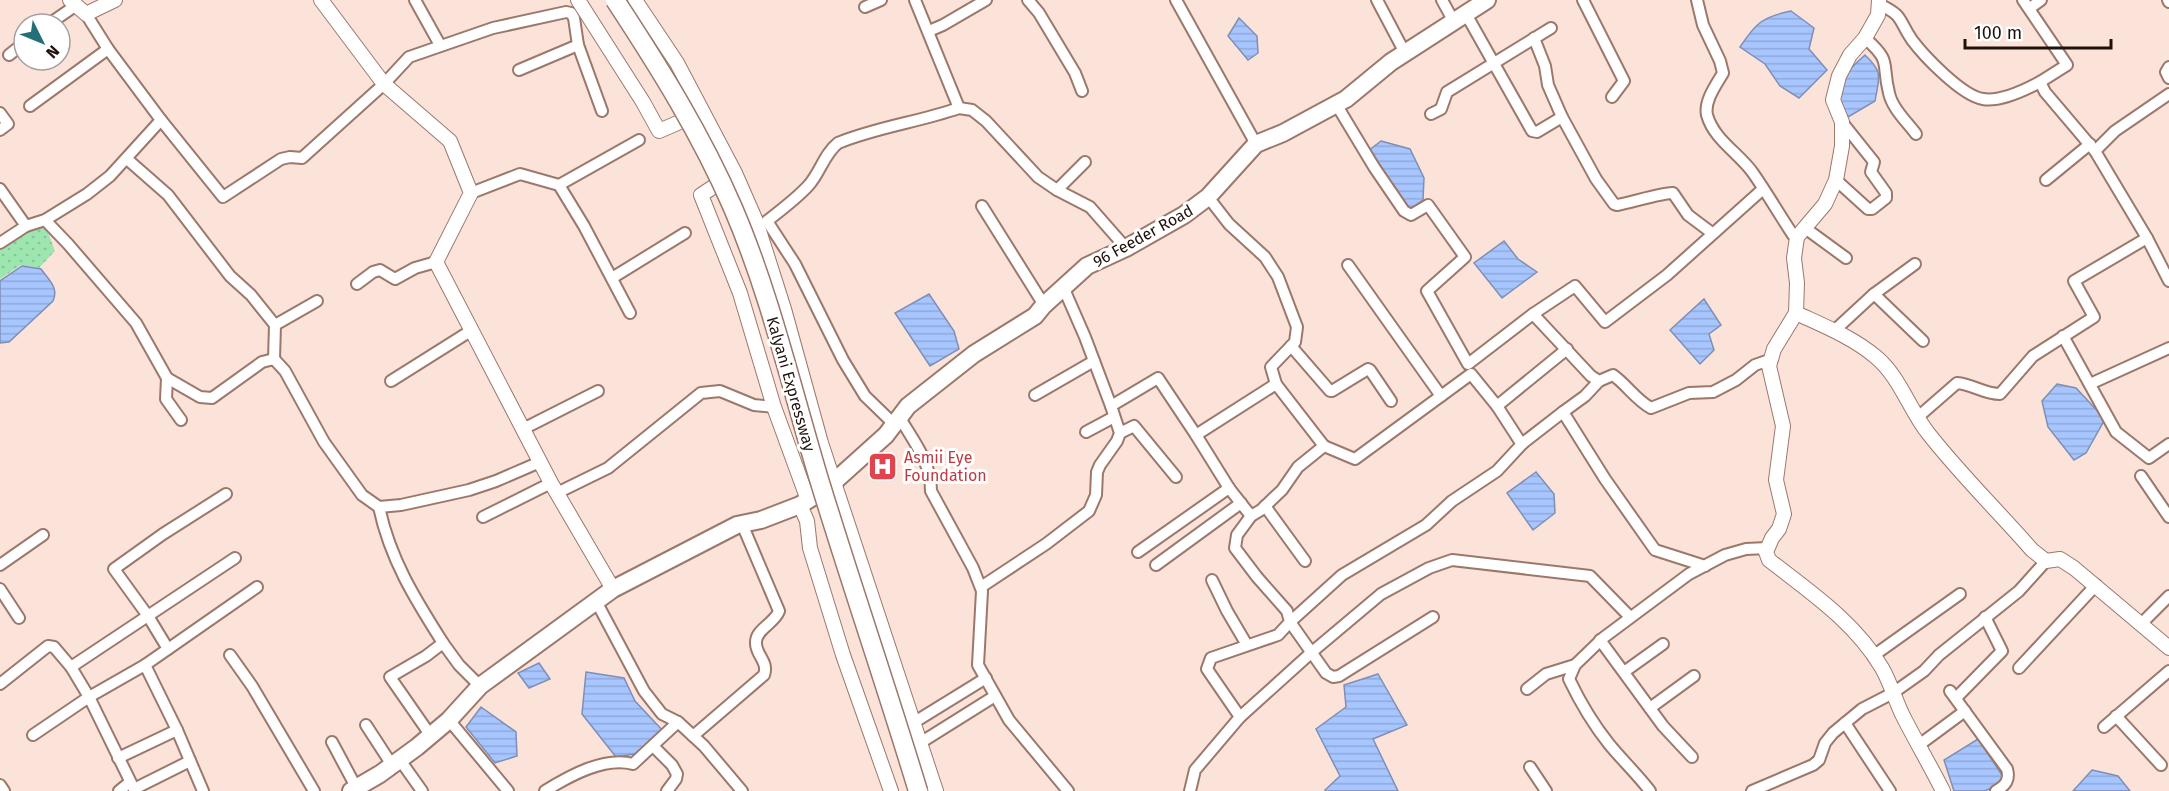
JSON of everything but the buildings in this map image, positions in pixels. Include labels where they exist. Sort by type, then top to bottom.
[{"type":"highway","name":"Kalyani Expressway","points":[[615,0],[671,87],[699,136],[733,208],[760,276],[829,512],[918,791]]},
{"type":"main road","name":"96 Feeder Road","points":[[353,789],[396,763],[449,720],[480,686],[613,590],[742,524],[761,520],[808,500],[834,481],[897,421],[908,406],[950,372],[1035,316],[1044,305],[1088,266],[1185,215],[1208,197],[1256,144],[1283,133],[1353,94],[1405,53],[1487,0]]},
{"type":"street","points":[[116,0],[77,7],[161,120],[223,197],[281,159],[290,157],[302,159],[410,57],[493,28],[566,12],[571,13],[574,18],[578,45],[602,111]]},
{"type":"street","points":[[321,0],[384,84],[450,141],[471,194]]},
{"type":"street","points":[[415,0],[440,45]]},
{"type":"street","points":[[578,0],[659,131],[704,111]]},
{"type":"street","points":[[635,0],[677,63],[704,111],[756,220],[834,481],[936,791]]},
{"type":"street","points":[[865,7],[880,0]]},
{"type":"street","points":[[915,0],[959,108]]},
{"type":"street","points":[[928,31],[986,0]]},
{"type":"street","points":[[1028,0],[1039,13],[1075,73],[1082,91]]},
{"type":"street","points":[[1176,0],[1256,144]]},
{"type":"street","points":[[1377,0],[1405,53]]},
{"type":"street","points":[[1442,0],[1460,18],[1493,64],[1532,131],[1537,132],[1562,117]]},
{"type":"street","points":[[1583,0],[1624,81],[1612,97]]},
{"type":"street","points":[[1697,0],[1703,26],[1720,61],[1723,73],[1708,99],[1707,114],[1718,136],[1752,171],[1793,235],[1801,233],[1846,258]]},
{"type":"street","points":[[1836,180],[1868,209],[1872,209],[1886,198],[1886,194],[1871,172],[1874,162],[1842,122],[1833,100],[1839,76],[1850,55],[1865,38],[1878,15],[1879,2],[1897,13],[1911,38],[1930,63],[1972,94],[1983,99],[2021,92],[2067,65],[2027,4],[2041,0]]},
{"type":"street","points":[[1431,114],[1441,109],[1447,92],[1551,28]]},
{"type":"street","points":[[1534,38],[1545,66],[1548,85],[1562,117],[1596,179],[1614,204],[1617,206],[1668,192],[1673,193],[1688,214],[1712,233]]},
{"type":"street","points":[[1865,38],[1881,52],[1892,102],[1916,134]]},
{"type":"street","points":[[519,70],[578,45]]},
{"type":"street","points":[[30,106],[108,49]]},
{"type":"street","points":[[2169,68],[2166,72],[2169,78]]},
{"type":"street","points":[[2040,82],[2045,92],[2093,148],[2147,238],[2169,281]]},
{"type":"street","points":[[2046,180],[2169,94]]},
{"type":"street","points":[[1336,104],[1404,211],[1411,215],[1428,205],[1466,257],[1427,291],[1468,364],[1533,314],[1575,286],[1605,322],[1667,275],[1762,189]]},
{"type":"street","points":[[1068,791],[1009,720],[978,664],[981,587],[931,492],[931,480],[923,453],[897,421],[865,396],[843,360],[795,264],[767,221],[807,187],[830,149],[838,143],[959,108],[972,110],[986,121],[1038,177],[1090,207],[1126,248]]},
{"type":"street","points":[[0,113],[8,124],[0,130]]},
{"type":"street","points":[[0,243],[26,226],[45,220],[87,194],[127,159],[161,120]]},
{"type":"street","points":[[1842,122],[1842,146],[1836,180],[1825,204],[1801,233],[1794,258],[1797,283],[1796,313],[1774,349],[1769,366],[1783,426],[1776,480],[1784,514],[1779,529],[1766,552],[1769,560],[1832,610],[1857,635],[1873,656],[1881,667],[1943,791]]},
{"type":"street","points":[[559,185],[639,140]]},
{"type":"street","points":[[127,159],[168,195],[230,276],[251,295],[275,325],[274,359],[285,371],[324,442],[362,495],[379,507],[401,505],[496,482],[540,462]]},
{"type":"street","points":[[1057,190],[1085,162]]},
{"type":"street","points":[[735,173],[701,195],[740,293],[774,407],[808,500],[807,521],[810,548],[843,655],[891,791]]},
{"type":"street","points":[[357,284],[373,272],[380,270],[395,279],[415,268],[436,262],[471,194],[520,174],[559,185],[630,313]]},
{"type":"street","points":[[0,189],[26,226]]},
{"type":"street","points":[[1208,197],[1229,224],[1265,257],[1278,277],[1298,327],[1295,342],[1271,367],[1276,384],[1324,446],[1355,459],[1471,374],[1523,443]]},
{"type":"street","points":[[982,206],[1044,305]]},
{"type":"street","points":[[45,220],[136,323],[167,378],[200,397],[212,398],[262,362],[274,359]]},
{"type":"street","points":[[612,278],[685,233]]},
{"type":"street","points":[[1918,417],[1957,383],[1964,383],[1991,394],[2000,394],[2033,356],[2094,317],[2074,281],[2147,238]]},
{"type":"street","points":[[436,262],[554,488],[613,590]]},
{"type":"street","points":[[1835,330],[1874,294],[1915,264]]},
{"type":"street","points":[[1348,265],[1441,396]]},
{"type":"street","points":[[981,587],[1046,544],[1089,511],[1096,495],[1097,472],[1118,441],[1120,433],[1111,406],[1064,289]]},
{"type":"street","points":[[1874,294],[1923,341]]},
{"type":"street","points":[[275,325],[317,301]]},
{"type":"street","points":[[1796,313],[1861,344],[1879,359],[1904,392],[1934,440],[2032,550],[2046,561]]},
{"type":"street","points":[[1533,314],[1591,376],[1599,381]]},
{"type":"street","points":[[391,381],[472,330]]},
{"type":"street","points":[[2063,336],[2116,432],[2149,458],[2169,444]]},
{"type":"street","points":[[1291,346],[1330,391],[1368,369],[1391,401]]},
{"type":"street","points":[[2090,384],[2169,348]]},
{"type":"street","points":[[1497,406],[1567,349]]},
{"type":"street","points":[[1240,717],[1207,669],[1211,658],[1278,635],[1342,575],[1426,525],[1452,501],[1497,471],[1523,443],[1585,396],[1599,381],[1613,375],[1625,383],[1641,403],[1651,408],[1689,393],[1713,392],[1736,380],[1755,365],[1772,358]]},
{"type":"street","points":[[1035,395],[1094,361]]},
{"type":"street","points":[[167,378],[166,399],[181,420]]},
{"type":"street","points":[[1111,406],[1158,378],[1229,488],[1251,516]]},
{"type":"street","points":[[1196,435],[1276,384]]},
{"type":"street","points":[[523,429],[598,391]]},
{"type":"street","points":[[483,518],[609,468],[701,393],[720,391],[754,405],[774,407]]},
{"type":"street","points":[[1563,412],[1605,479],[1655,550],[1705,566]]},
{"type":"street","points":[[1086,432],[1114,417]]},
{"type":"street","points":[[1120,433],[1134,426],[1176,477]]},
{"type":"street","points":[[1324,446],[1298,467],[1282,490],[1251,516],[1237,535],[1235,548],[1287,610],[1290,622],[1326,673],[1333,677],[1339,676],[1433,617]]},
{"type":"street","points":[[2141,476],[2169,517]]},
{"type":"street","points":[[1138,552],[1229,488]]},
{"type":"street","points":[[168,649],[148,616],[114,569],[163,534],[226,494]]},
{"type":"street","points":[[1156,566],[1241,503]]},
{"type":"street","points":[[1265,506],[1305,561]]},
{"type":"street","points":[[379,507],[386,536],[401,574],[443,644],[480,686]]},
{"type":"street","points":[[693,736],[764,675],[766,669],[766,663],[755,646],[756,639],[777,617],[779,611],[742,524]]},
{"type":"street","points":[[0,566],[43,535]]},
{"type":"street","points":[[1650,791],[1609,745],[1580,702],[1569,679],[1575,665],[1600,640],[1689,574],[1725,555],[1746,549],[1767,548]]},
{"type":"street","points":[[71,667],[235,558]]},
{"type":"street","points":[[1752,791],[1813,765],[1822,754],[1825,743],[1833,733],[1863,709],[1893,693],[1924,671],[1939,655],[2019,591],[2046,561],[2060,559],[2096,585],[2169,648]]},
{"type":"street","points":[[1190,791],[1195,770],[1240,717],[1381,594],[1429,568],[1452,560],[1590,576],[1630,617]]},
{"type":"street","points":[[1212,580],[1247,645]]},
{"type":"street","points":[[2019,668],[2096,585]]},
{"type":"street","points":[[33,735],[89,697],[145,665],[257,587]]},
{"type":"street","points":[[0,589],[19,618]]},
{"type":"street","points":[[1873,656],[1960,594]]},
{"type":"street","points":[[2141,624],[2169,596]]},
{"type":"street","points":[[596,601],[644,691],[662,714],[678,722],[693,736],[741,791]]},
{"type":"street","points":[[1985,617],[2002,651],[1953,694],[2007,768],[2008,781],[2005,786],[1996,791]]},
{"type":"street","points":[[1600,640],[1663,726],[1692,756]]},
{"type":"street","points":[[431,736],[390,677],[443,644]]},
{"type":"street","points":[[1624,672],[1663,644]]},
{"type":"street","points":[[0,684],[48,646],[54,647],[71,667],[89,697],[133,787]]},
{"type":"street","points":[[230,655],[252,686],[314,791]]},
{"type":"street","points":[[145,665],[177,730],[202,791]]},
{"type":"street","points":[[1527,689],[1546,674],[1575,665]]},
{"type":"street","points":[[2104,727],[2169,671]]},
{"type":"street","points":[[1650,708],[1694,676]]},
{"type":"street","points":[[913,723],[986,678]]},
{"type":"street","points":[[920,743],[995,696]]},
{"type":"street","points":[[1919,745],[1965,711]]},
{"type":"street","points":[[2116,716],[2161,765]]},
{"type":"street","points":[[449,720],[508,791]]},
{"type":"street","points":[[549,790],[577,774],[611,761],[633,764],[678,722]]},
{"type":"street","points":[[1845,723],[1890,791]]},
{"type":"street","points":[[366,725],[422,791]]},
{"type":"street","points":[[118,758],[177,730]]},
{"type":"street","points":[[332,742],[353,789]]},
{"type":"street","points":[[653,746],[672,765],[677,774],[667,791]]},
{"type":"street","points":[[119,791],[190,761]]},
{"type":"street","points":[[1530,767],[1546,791]]},
{"type":"street","points":[[0,785],[4,791]]},
{"type":"green space","points":[[44,222],[55,251],[39,268],[21,265],[0,279],[0,245]]},
{"type":"water","points":[[1791,11],[1814,28],[1809,49],[1827,70],[1799,98],[1780,86],[1765,64],[1740,47],[1761,22]]},
{"type":"water","points":[[1239,18],[1257,36],[1258,53],[1248,60],[1228,36]]},
{"type":"water","points":[[1865,55],[1878,71],[1879,81],[1875,101],[1848,117],[1838,99],[1840,83]]},
{"type":"water","points":[[1381,141],[1410,149],[1424,178],[1423,200],[1411,209],[1402,206],[1363,155]]},
{"type":"water","points":[[1504,241],[1518,259],[1537,272],[1502,298],[1474,263]]},
{"type":"water","points":[[22,266],[41,269],[52,284],[55,296],[53,301],[9,342],[0,343],[0,281]]},
{"type":"water","points":[[929,294],[954,331],[959,349],[930,366],[895,313]]},
{"type":"water","points":[[1704,299],[1721,325],[1709,334],[1714,350],[1700,364],[1670,330]]},
{"type":"water","points":[[2057,384],[2076,388],[2105,419],[2086,453],[2074,460],[2048,427],[2042,401]]},
{"type":"water","points":[[1536,472],[1554,494],[1555,513],[1533,530],[1507,493]]},
{"type":"water","points":[[539,663],[550,679],[529,688],[518,673]]},
{"type":"water","points":[[586,672],[624,678],[635,701],[665,733],[647,752],[616,757],[582,714]]},
{"type":"water","points":[[1378,674],[1407,725],[1373,739],[1398,791],[1326,791],[1340,776],[1316,729],[1346,707],[1344,685]]},
{"type":"water","points":[[481,707],[516,732],[517,756],[495,763],[466,727]]},
{"type":"water","points":[[1978,739],[2006,781],[1985,791],[1954,791],[1944,760]]},
{"type":"water","points":[[2092,770],[2118,776],[2130,791],[2073,791]]},
{"type":"place","name":"Asmii Eye Foundation","points":[[883,466]]}]
